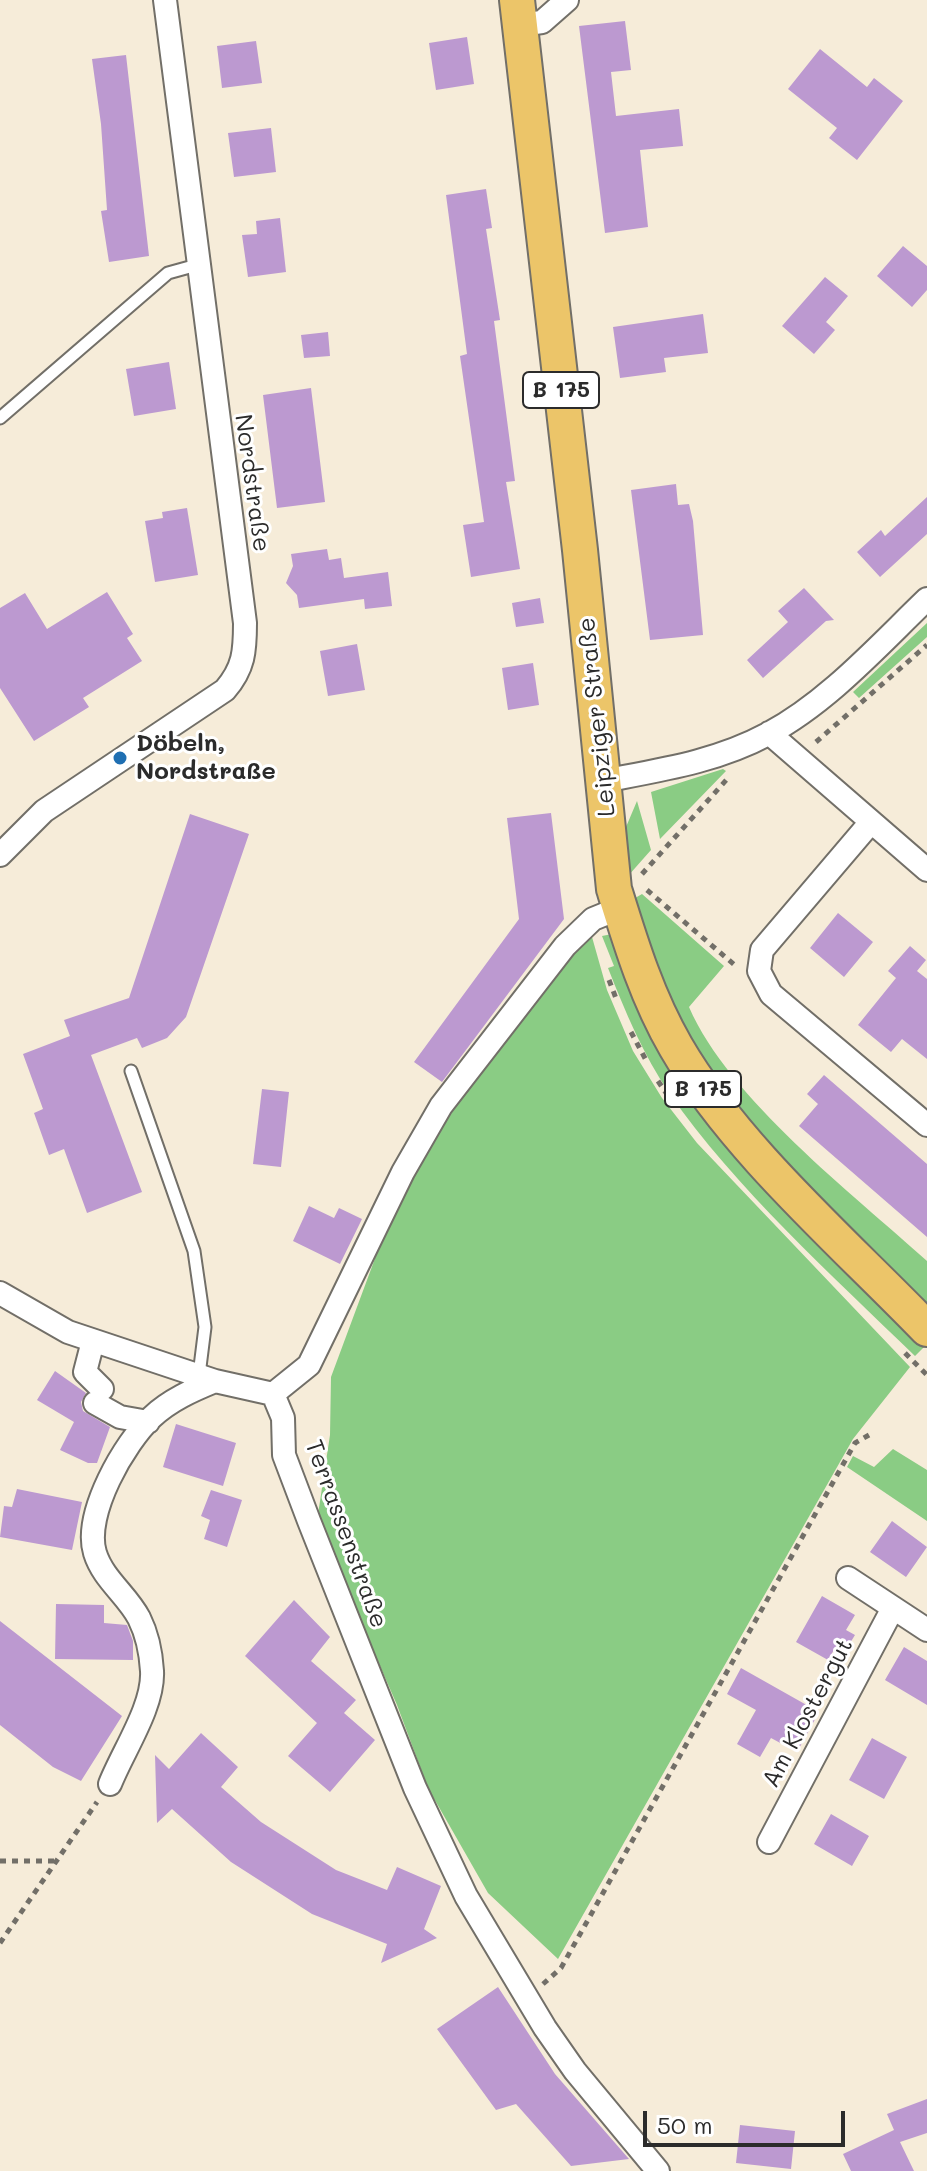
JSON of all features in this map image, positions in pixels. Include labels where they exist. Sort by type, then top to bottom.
[{"type":"main road","name":"Leipziger Straße","points":[[518,13],[614,889],[644,983],[676,1046],[712,1102],[927,1329]]},
{"type":"street","name":"Nordstraße","points":[[0,855],[44,811],[225,690],[240,673],[245,657],[245,623],[165,0]]},
{"type":"street","points":[[518,13],[542,22],[567,0]]},
{"type":"street","points":[[603,781],[692,764],[769,733],[845,677],[927,599]]},
{"type":"street","points":[[769,733],[927,870]]},
{"type":"street","points":[[871,822],[762,950],[759,971],[771,994],[927,1125]]},
{"type":"street","points":[[0,1293],[68,1332],[207,1378],[273,1394],[309,1365],[403,1172],[441,1106],[565,946],[593,919],[620,908]]},
{"type":"street","points":[[93,1341],[85,1372],[99,1396],[120,1417],[148,1422]]},
{"type":"street","points":[[110,1784],[146,1708],[152,1675],[148,1644],[139,1617],[109,1579],[94,1551],[101,1500],[131,1440],[148,1422],[207,1378]]},
{"type":"street","name":"Terrassenstraße","points":[[273,1394],[283,1418],[284,1455],[415,1788],[466,1896],[575,2071],[658,2171]]},
{"type":"street","points":[[848,1578],[927,1630]]},
{"type":"street","name":"Am Klostergut","points":[[769,1842],[893,1608]]},
{"type":"lane","points":[[0,418],[168,273],[197,265]]},
{"type":"lane","points":[[131,1071],[194,1251],[205,1327],[207,1378]]},
{"type":"path","points":[[791,753],[811,745],[927,645]]},
{"type":"path","points":[[742,771],[730,776],[636,880],[752,980],[765,981]]},
{"type":"path","points":[[527,1998],[561,1968],[855,1443],[869,1435]]},
{"type":"path","points":[[0,1943],[110,1784]]},
{"type":"path","points":[[0,1861],[57,1861]]},
{"type":"green space","points":[[927,623],[927,637],[859,698],[853,692]]},
{"type":"green space","points":[[723,769],[726,771],[660,839],[651,792]]},
{"type":"green space","points":[[637,801],[651,850],[628,876],[626,827]]},
{"type":"green space","points":[[642,894],[724,966],[689,1007],[708,1042],[762,1110],[795,1143],[927,1261],[927,1308],[790,1173],[726,1099],[698,1060],[669,1006],[630,901]]},
{"type":"green space","points":[[612,934],[675,1075],[705,1120],[925,1346],[915,1356],[754,1197],[670,1094],[643,1048],[608,968],[614,966],[602,936]]},
{"type":"green space","points":[[592,937],[607,990],[633,1051],[662,1098],[697,1143],[910,1367],[853,1439],[558,1959],[488,1893],[428,1788],[397,1705],[317,1521],[330,1435],[331,1377],[393,1210],[426,1144],[551,976]]},
{"type":"green space","points":[[893,1449],[927,1470],[927,1521],[847,1467],[853,1456],[874,1467]]},
{"type":"building","points":[[625,21],[631,70],[611,72],[616,116],[679,109],[683,146],[640,150],[648,227],[605,233],[579,26]]},
{"type":"building","points":[[467,37],[474,84],[436,90],[429,43]]},
{"type":"building","points":[[256,41],[262,83],[222,88],[217,46]]},
{"type":"building","points":[[820,49],[867,87],[874,78],[903,101],[857,160],[829,138],[837,128],[788,89]]},
{"type":"building","points":[[126,55],[149,256],[109,262],[101,211],[107,210],[101,124],[92,59]]},
{"type":"building","points":[[271,128],[276,172],[234,177],[228,133]]},
{"type":"building","points":[[486,189],[492,228],[486,229],[500,320],[494,321],[515,481],[506,482],[520,569],[471,577],[463,525],[484,522],[460,356],[467,354],[446,195]]},
{"type":"building","points":[[280,218],[286,272],[248,277],[242,235],[257,234],[256,221]]},
{"type":"building","points":[[903,246],[927,266],[927,290],[912,307],[877,276]]},
{"type":"building","points":[[825,277],[848,296],[826,322],[835,330],[814,354],[782,326]]},
{"type":"building","points":[[703,314],[708,353],[664,358],[666,372],[620,378],[613,327]]},
{"type":"building","points":[[328,332],[330,356],[304,358],[301,335]]},
{"type":"building","points":[[169,362],[176,409],[134,416],[126,369]]},
{"type":"building","points":[[311,388],[325,502],[277,508],[263,395]]},
{"type":"building","points":[[676,484],[678,505],[689,504],[693,521],[703,635],[650,640],[631,490]]},
{"type":"building","points":[[927,497],[927,534],[880,577],[857,552],[881,530],[885,536]]},
{"type":"building","points":[[187,508],[198,575],[155,582],[145,521],[163,518],[162,512]]},
{"type":"building","points":[[327,549],[329,560],[341,558],[344,578],[388,572],[392,606],[365,609],[364,599],[299,608],[297,595],[286,583],[293,566],[291,554]]},
{"type":"building","points":[[804,588],[834,620],[826,621],[763,678],[747,660],[788,622],[778,611]]},
{"type":"building","points":[[107,592],[133,634],[127,638],[142,661],[83,698],[89,707],[34,741],[0,688],[0,608],[25,593],[47,629]]},
{"type":"building","points":[[540,598],[544,623],[516,627],[512,603]]},
{"type":"building","points":[[357,644],[365,690],[328,696],[320,651]]},
{"type":"building","points":[[533,663],[539,705],[508,710],[502,668]]},
{"type":"building","points":[[551,813],[564,919],[442,1082],[414,1062],[519,919],[507,818]]},
{"type":"building","points":[[190,814],[249,834],[186,1017],[167,1038],[142,1048],[137,1038],[91,1055],[142,1192],[87,1213],[64,1149],[49,1155],[34,1113],[43,1109],[23,1054],[70,1036],[64,1020],[129,998]]},
{"type":"building","points":[[838,913],[873,942],[844,977],[810,948]]},
{"type":"building","points":[[910,946],[926,960],[917,971],[927,979],[927,1059],[902,1039],[891,1052],[858,1025],[896,978],[888,971]]},
{"type":"building","points":[[824,1075],[927,1164],[927,1237],[799,1126],[818,1104],[807,1094]]},
{"type":"building","points":[[262,1089],[289,1092],[281,1167],[253,1164]]},
{"type":"building","points":[[309,1206],[334,1218],[339,1208],[362,1219],[340,1264],[293,1241]]},
{"type":"building","points":[[55,1371],[86,1393],[81,1402],[83,1411],[110,1427],[97,1463],[88,1463],[60,1450],[74,1422],[37,1400]]},
{"type":"building","points":[[176,1424],[236,1443],[223,1486],[163,1467]]},
{"type":"building","points":[[17,1489],[82,1502],[72,1550],[0,1537],[4,1506],[12,1507]]},
{"type":"building","points":[[211,1490],[242,1500],[227,1547],[204,1539],[210,1520],[201,1516]]},
{"type":"building","points":[[892,1521],[927,1547],[906,1577],[870,1552]]},
{"type":"building","points":[[822,1596],[855,1615],[846,1630],[855,1635],[844,1653],[835,1648],[828,1660],[796,1642]]},
{"type":"building","points":[[294,1600],[330,1637],[311,1661],[356,1700],[344,1713],[375,1740],[330,1792],[288,1756],[317,1723],[245,1656]]},
{"type":"building","points":[[56,1604],[104,1605],[104,1623],[127,1625],[133,1641],[133,1660],[55,1659]]},
{"type":"building","points":[[0,1621],[122,1716],[81,1781],[53,1767],[0,1725]]},
{"type":"building","points":[[904,1647],[927,1661],[927,1705],[885,1680]]},
{"type":"building","points":[[741,1668],[819,1712],[797,1752],[771,1738],[760,1757],[737,1744],[756,1710],[727,1694]]},
{"type":"building","points":[[201,1733],[238,1767],[221,1787],[261,1822],[336,1870],[387,1890],[397,1867],[441,1886],[424,1929],[437,1938],[381,1963],[387,1944],[312,1914],[231,1862],[172,1809],[157,1823],[155,1755],[169,1769]]},
{"type":"building","points":[[872,1738],[907,1757],[884,1799],[849,1780]]},
{"type":"building","points":[[831,1814],[869,1836],[852,1866],[814,1844]]},
{"type":"building","points":[[498,1987],[555,2074],[629,2159],[571,2166],[516,2104],[496,2110],[437,2029]]},
{"type":"building","points":[[927,2099],[927,2133],[900,2142],[914,2171],[851,2171],[843,2154],[894,2130],[887,2114]]},
{"type":"building","points":[[740,2125],[795,2131],[791,2169],[736,2163]]},
{"type":"place","name":"Döbeln, Nordstraße","points":[[120,758]]}]
